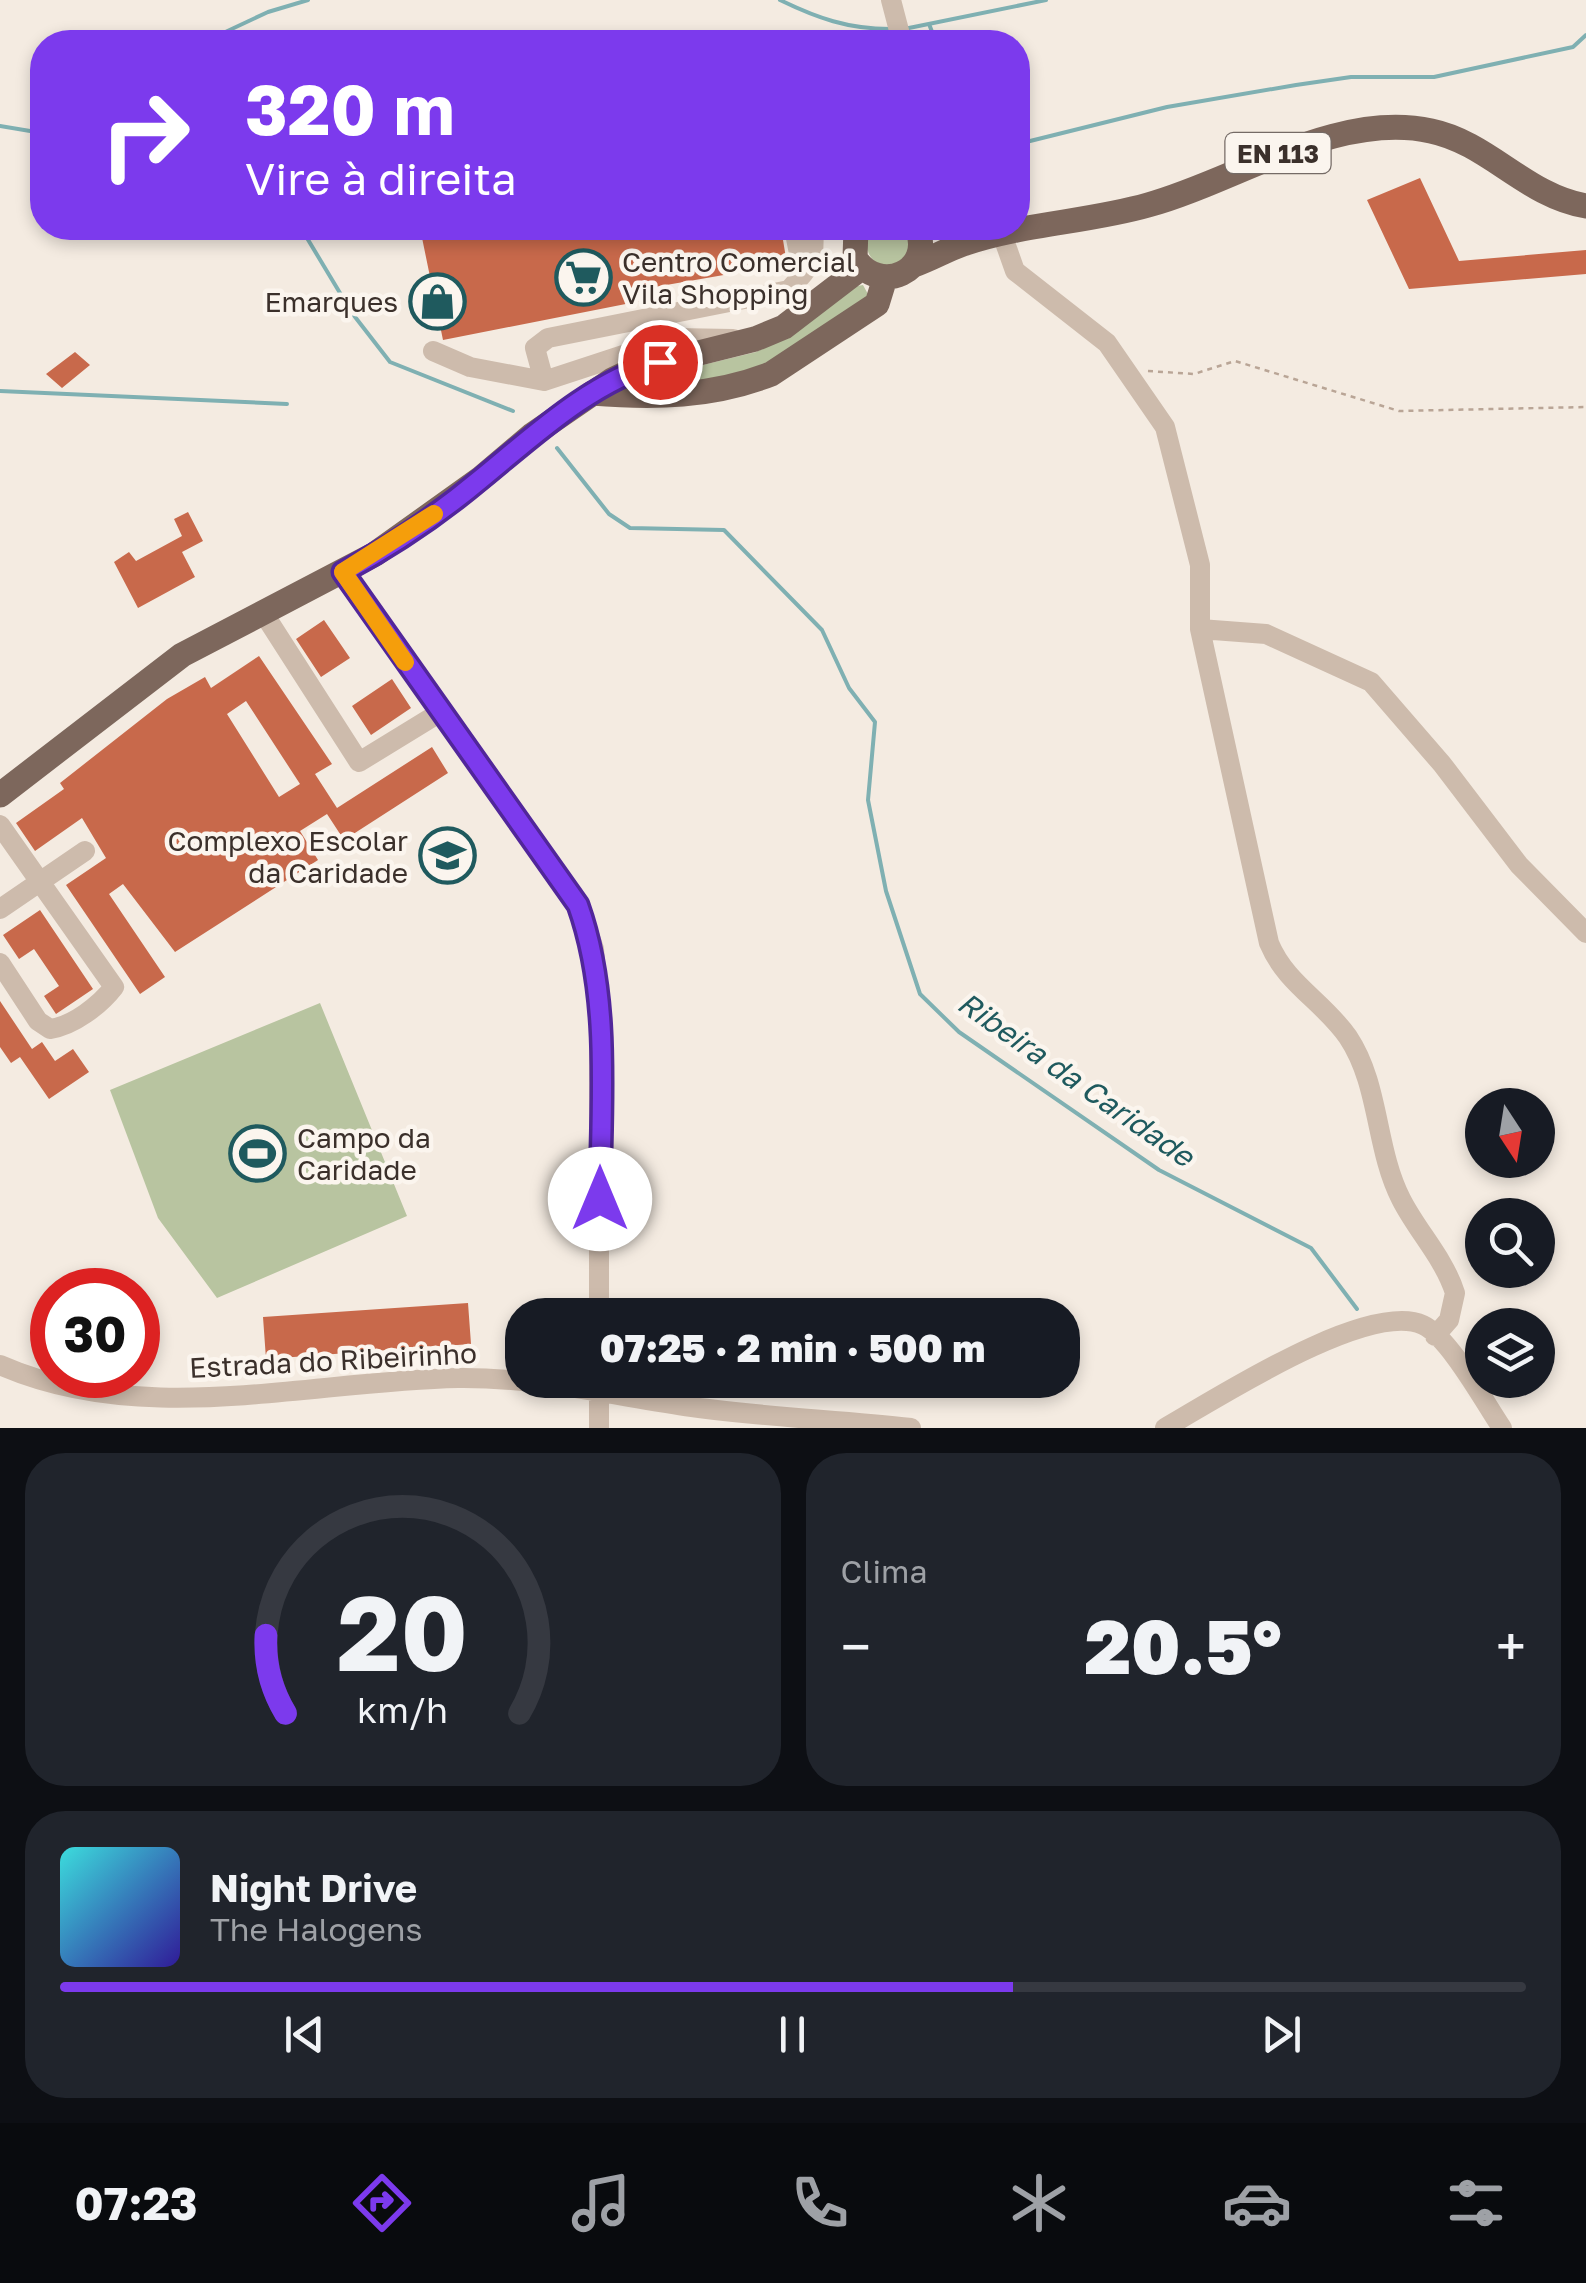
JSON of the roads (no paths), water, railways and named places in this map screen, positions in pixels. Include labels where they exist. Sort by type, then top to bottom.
[{"type":"main road","name":"EN 113","points":[[1030,230],[1149,205],[1275,153],[1391,128],[1429,130],[1460,140],[1534,189],[1558,201],[1586,206]]},
{"type":"main road","points":[[592,393],[692,395],[771,374],[877,304],[885,278],[861,268],[852,247],[853,240]]},
{"type":"main road","points":[[914,265],[920,240]]},
{"type":"main road","points":[[951,240],[962,244]]},
{"type":"main road","name":"EN 113","points":[[885,278],[905,273],[914,265],[962,244],[982,240]]},
{"type":"main road","points":[[0,795],[182,655],[343,572],[412,530],[592,393],[635,369],[755,339],[799,318],[861,268]]},
{"type":"street","points":[[796,240],[803,274]]},
{"type":"street","points":[[544,380],[535,348],[548,338],[757,300],[789,290],[814,260],[814,240]]},
{"type":"street","points":[[1004,240],[1015,270],[1107,343],[1165,427],[1200,565],[1200,629],[1269,943],[1279,967],[1328,1012],[1349,1039],[1366,1073],[1400,1199],[1456,1293],[1449,1320],[1435,1336]]},
{"type":"street","points":[[433,351],[470,367],[544,380],[675,338],[755,339]]},
{"type":"street","points":[[343,572],[578,905],[594,949],[601,1124],[600,1298]]},
{"type":"street","points":[[264,614],[359,762],[440,713]]},
{"type":"street","points":[[1200,629],[1266,634],[1370,682],[1442,764],[1519,865],[1586,932]]},
{"type":"street","points":[[0,825],[114,986],[62,1028],[50,1029],[38,1020],[0,963]]},
{"type":"street","points":[[0,909],[85,851]]},
{"type":"street","points":[[1165,1428],[1330,1339],[1383,1320],[1423,1325],[1502,1428]]},
{"type":"street","name":"Estrada do Ribeirinho","points":[[0,1365],[44,1385],[138,1397],[312,1393],[456,1378],[505,1380]]},
{"type":"street","points":[[599,1398],[599,1428]]},
{"type":"street","name":"Estrada do Ribeirinho","points":[[660,1398],[760,1416],[912,1428]]},
{"type":"waterway","points":[[230,30],[268,12],[308,0]]},
{"type":"waterway","points":[[780,0],[833,21],[890,29]]},
{"type":"waterway","points":[[904,29],[1046,0]]},
{"type":"waterway","points":[[929,24],[931,30]]},
{"type":"waterway","points":[[1030,141],[1167,107],[1296,85],[1351,77],[1434,77],[1573,47],[1586,35]]},
{"type":"waterway","points":[[0,126],[30,131]]},
{"type":"waterway","name":"Ribeira da Caridade","points":[[308,240],[352,313],[390,362],[513,411]]},
{"type":"waterway","points":[[0,391],[287,404]]},
{"type":"waterway","name":"Ribeira da Caridade","points":[[557,448],[609,514],[630,528],[724,530],[822,630],[849,688],[875,722],[868,800],[886,891],[920,994],[959,1032],[1159,1170],[1311,1248],[1357,1309]]},
{"type":"place","name":"Centro Comercial Vila Shopping","points":[[583,277]]},
{"type":"place","name":"Emarques","points":[[437,301]]},
{"type":"place","name":"Complexo Escolar da Caridade","points":[[447,856]]},
{"type":"place","name":"Campo da Caridade","points":[[258,1153]]}]
